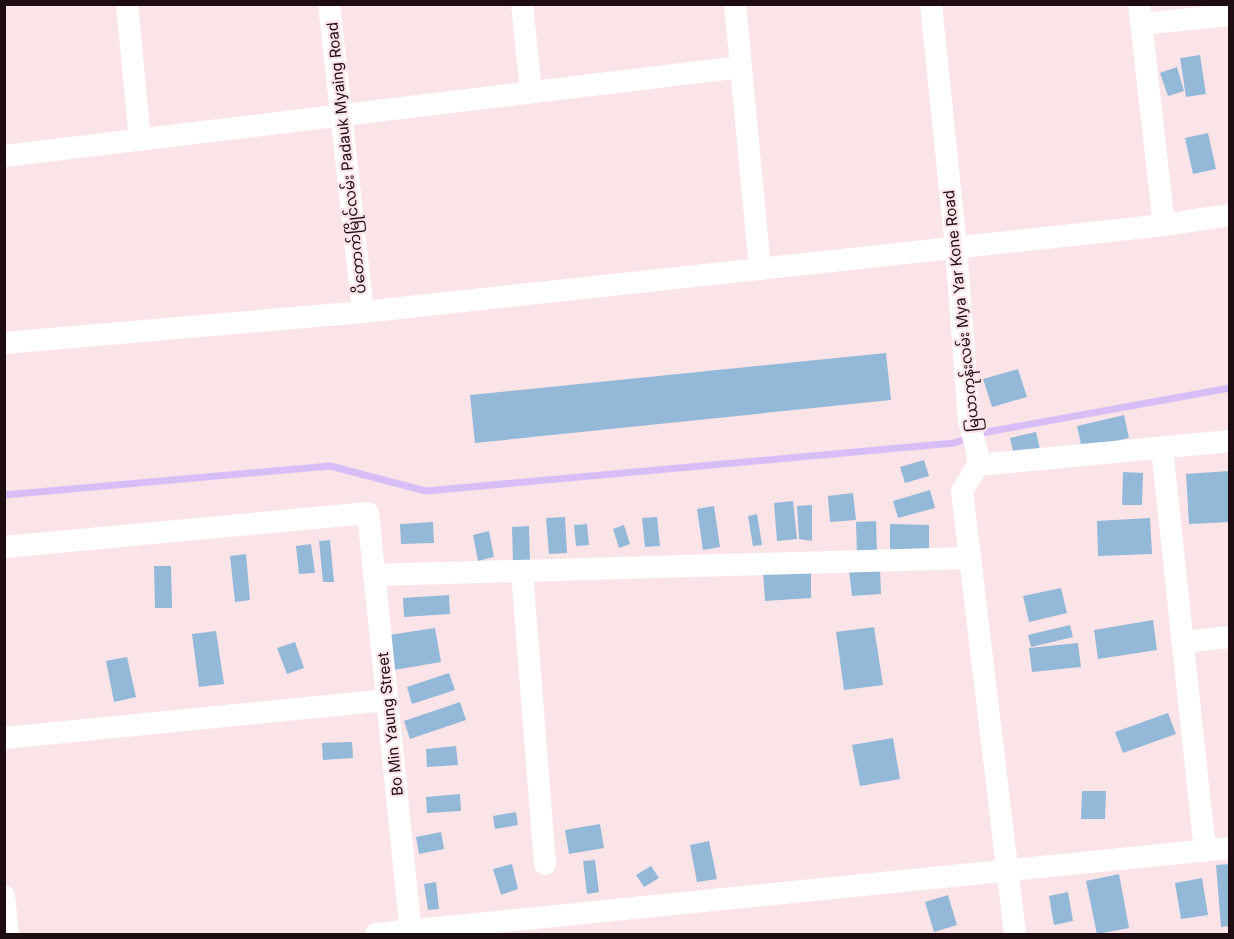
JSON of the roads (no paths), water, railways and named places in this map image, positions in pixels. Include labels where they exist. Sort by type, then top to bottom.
[{"type":"street","points":[[127,4],[140,140]]},
{"type":"street","name":"ပိတောက်မြိုင်လမ်း Padauk Myaing Road","points":[[329,4],[363,312]]},
{"type":"street","points":[[522,4],[531,92]]},
{"type":"street","points":[[735,4],[760,269]]},
{"type":"street","name":"မြယာကုန်းလမ်း Mya Yar Kone Road","points":[[931,4],[956,248],[969,421],[977,458]]},
{"type":"street","points":[[1164,225],[1140,14],[1230,15]]},
{"type":"street","points":[[4,156],[741,67]]},
{"type":"street","points":[[4,343],[363,312],[1164,225],[1230,215]]},
{"type":"street","points":[[1016,934],[962,491],[977,458],[1162,448],[1230,441]]},
{"type":"street","points":[[1162,448],[1205,851]]},
{"type":"street","name":"Bo Min Yaung Street","points":[[4,547],[368,513],[411,933]]},
{"type":"street","points":[[374,575],[970,558]]},
{"type":"street","points":[[522,572],[544,864]]},
{"type":"street","points":[[1182,642],[1230,637]]},
{"type":"street","points":[[4,738],[387,700]]},
{"type":"street","points":[[376,934],[411,933],[1230,848]]},
{"type":"street","points":[[4,896],[8,934]]},
{"type":"waterway","points":[[4,495],[330,466],[426,491],[954,443],[987,432],[1230,388]]}]
